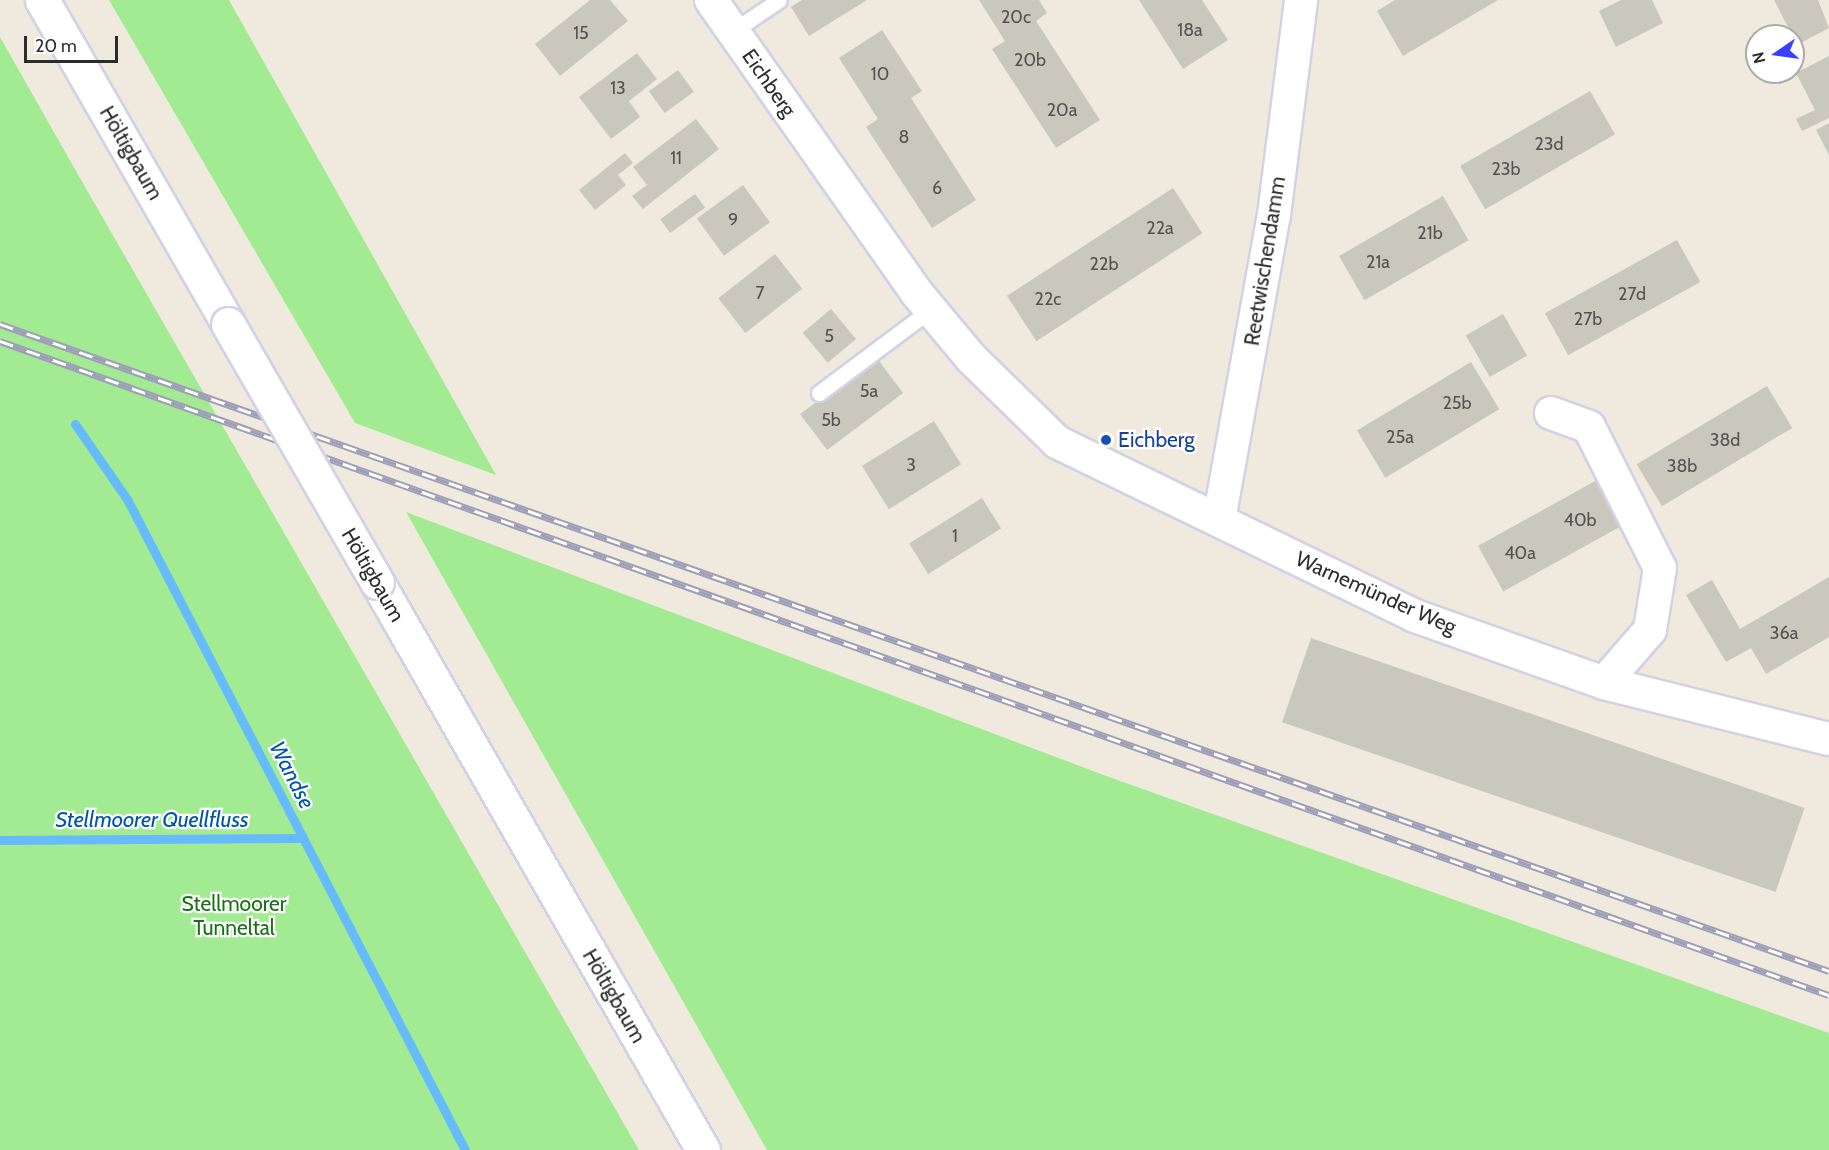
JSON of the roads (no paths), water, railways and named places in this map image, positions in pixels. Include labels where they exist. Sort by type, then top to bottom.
[{"type":"main road","name":"Höltigbaum","points":[[42,0],[703,1150]]},
{"type":"street","name":"Eichberg","points":[[711,0],[930,310],[971,358],[1057,442],[1219,520]]},
{"type":"street","name":"Reetwischendamm","points":[[1219,520],[1274,215],[1301,0]]},
{"type":"street","points":[[1551,413],[1589,427],[1660,568],[1650,630],[1604,683]]},
{"type":"street","name":"Warnemünder Weg","points":[[1219,520],[1415,616],[1604,683],[1829,739]]},
{"type":"lane","points":[[733,31],[779,0]]},
{"type":"lane","points":[[819,393],[930,310]]},
{"type":"waterway","name":"Wandse","points":[[75,424],[127,499],[465,1150]]},
{"type":"waterway","name":"Stellmoorer Quellfluss","points":[[0,840],[303,838]]},
{"type":"railway","points":[[0,324],[1829,971]]},
{"type":"railway","points":[[0,341],[1829,995]]},
{"type":"place","name":"Eichberg","points":[[1106,440]]},
{"type":"park label","name":"Stellmoorer Tunneltal","points":[[234,916]]}]
